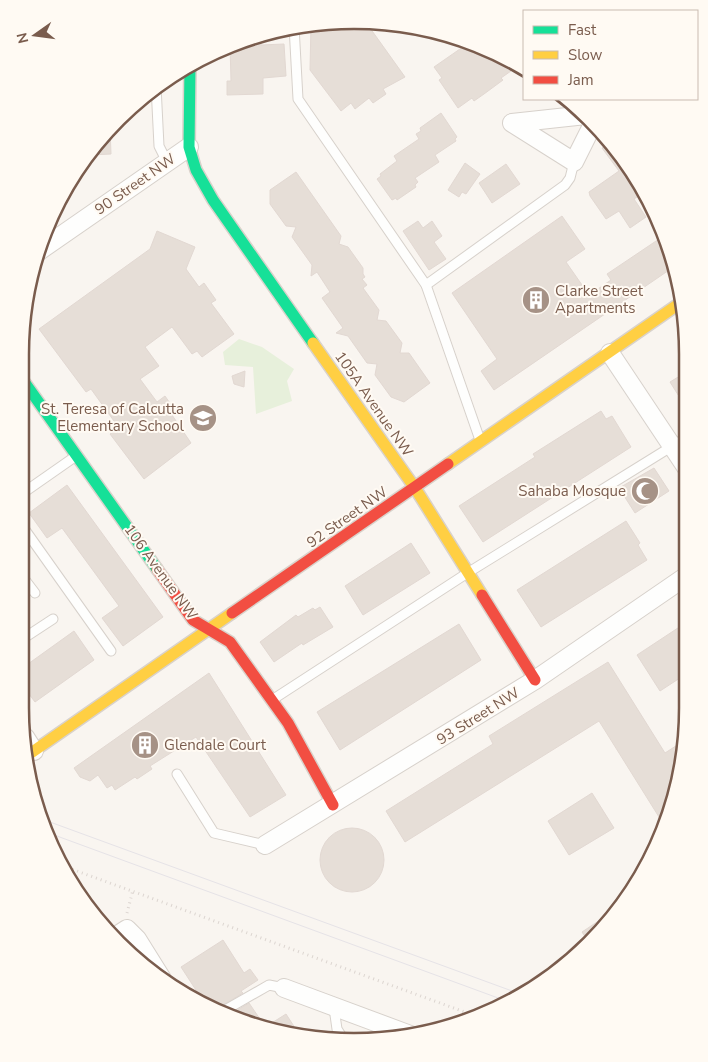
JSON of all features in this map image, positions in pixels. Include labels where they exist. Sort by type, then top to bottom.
[{"type":"street","name":"90 Street NW","points":[[48,245],[189,147],[187,75]]},
{"type":"street","points":[[575,116],[512,122],[574,162],[590,130]]},
{"type":"street","name":"105A Avenue NW","points":[[189,147],[196,170],[213,200],[414,488],[469,572],[535,680]]},
{"type":"street","name":"92 Street NW","points":[[31,746],[208,630],[675,307]]},
{"type":"street","points":[[610,353],[679,441]]},
{"type":"street","name":"106 Avenue NW","points":[[29,389],[193,620],[230,642],[288,723],[333,805]]},
{"type":"street","name":"93 Street NW","points":[[265,845],[535,680],[679,581]]},
{"type":"street","points":[[120,934],[137,939],[151,962]]},
{"type":"street","points":[[284,988],[396,1030]]},
{"type":"lane","points":[[294,35],[298,99],[426,285],[481,442]]},
{"type":"lane","points":[[156,96],[159,146],[167,162]]},
{"type":"lane","points":[[426,285],[566,185],[574,162]]},
{"type":"lane","points":[[272,700],[469,572],[679,443]]},
{"type":"lane","points":[[29,489],[77,455]]},
{"type":"lane","points":[[29,535],[111,651]]},
{"type":"lane","points":[[29,585],[35,593]]},
{"type":"lane","points":[[29,635],[52,619]]},
{"type":"lane","points":[[177,774],[214,833],[265,845]]},
{"type":"lane","points":[[229,1008],[270,985],[284,988]]},
{"type":"lane","points":[[334,1008],[340,1033]]},
{"type":"path","points":[[71,869],[467,1013]]},
{"type":"path","points":[[118,932],[128,910],[132,890]]},
{"type":"green space","points":[[239,339],[262,347],[294,369],[287,381],[292,401],[256,414],[253,367],[225,365],[223,352]]},
{"type":"building","points":[[333,29],[371,29],[405,77],[383,89],[386,94],[373,103],[369,98],[355,109],[351,103],[341,111],[310,70],[311,32]]},
{"type":"building","points":[[261,43],[261,45],[284,44],[286,76],[263,78],[263,94],[227,95],[227,81],[231,81],[230,54]]},
{"type":"building","points":[[462,47],[498,62],[511,71],[501,78],[503,80],[474,101],[472,98],[458,108],[439,80],[442,78],[434,67]]},
{"type":"building","points":[[441,113],[457,137],[456,141],[435,155],[439,162],[415,178],[418,182],[415,185],[416,187],[397,200],[396,198],[392,200],[377,179],[381,176],[380,174],[397,161],[394,156],[419,139],[416,134],[421,131],[420,128]]},
{"type":"building","points":[[110,139],[111,154],[97,155]]},
{"type":"building","points":[[604,146],[612,156],[636,191],[639,196],[634,199],[646,217],[630,228],[619,211],[606,219],[590,196],[589,192],[619,171],[602,148]]},
{"type":"building","points":[[465,163],[480,174],[466,194],[462,192],[459,197],[448,190]]},
{"type":"building","points":[[506,164],[520,184],[492,203],[479,183]]},
{"type":"building","points":[[296,172],[341,236],[339,244],[348,247],[363,268],[365,277],[362,279],[367,285],[363,288],[379,310],[377,320],[386,321],[402,343],[400,353],[409,353],[430,383],[404,402],[391,397],[375,375],[377,364],[367,363],[348,336],[336,333],[343,328],[322,298],[330,292],[317,272],[311,276],[312,265],[292,237],[296,227],[286,226],[270,204],[270,190]]},
{"type":"building","name":"Clarke Street Apartments","points":[[562,216],[585,249],[566,262],[589,295],[611,280],[607,274],[658,240],[668,271],[494,390],[481,371],[497,359],[452,293]]},
{"type":"building","points":[[418,221],[423,228],[432,221],[442,236],[434,242],[446,259],[429,270],[403,231]]},
{"type":"building","points":[[157,231],[195,247],[186,269],[199,287],[204,283],[216,300],[211,303],[234,334],[202,357],[197,351],[192,354],[172,327],[145,347],[159,366],[140,379],[157,402],[165,396],[176,412],[172,415],[191,443],[144,479],[110,434],[119,428],[91,389],[86,392],[39,329],[150,249]]},
{"type":"building","points":[[245,371],[244,387],[234,384],[232,376]]},
{"type":"building","points":[[679,376],[679,396],[670,382]]},
{"type":"building","points":[[601,411],[606,419],[612,416],[631,447],[483,542],[459,506],[535,457],[533,454]]},
{"type":"building","name":"Sahaba Mosque","points":[[654,468],[669,491],[635,513],[619,488]]},
{"type":"building","points":[[67,485],[163,617],[123,646],[102,618],[119,606],[62,528],[47,538],[29,513]]},
{"type":"building","points":[[626,521],[640,543],[638,545],[647,560],[541,627],[517,590]]},
{"type":"building","points":[[411,543],[430,573],[363,615],[345,586]]},
{"type":"building","points":[[320,607],[333,627],[303,645],[302,643],[274,662],[260,642],[296,615],[298,617],[313,608],[315,610]]},
{"type":"building","points":[[459,624],[481,660],[340,750],[317,712]]},
{"type":"building","points":[[679,627],[679,679],[660,691],[637,655]]},
{"type":"building","points":[[74,631],[94,660],[35,702],[29,694],[29,663]]},
{"type":"building","points":[[608,662],[665,753],[677,745],[673,771],[660,818],[599,721],[405,842],[386,811],[493,744],[489,736]]},
{"type":"building","name":"Glendale Court","points":[[209,673],[286,795],[250,817],[196,737],[150,766],[152,769],[137,779],[135,777],[115,790],[112,785],[107,788],[98,775],[90,781],[80,777],[74,768]]},
{"type":"building","points":[[592,793],[614,828],[569,855],[548,821]]},
{"type":"building","points":[[346,828],[358,828],[375,837],[382,848],[384,860],[382,872],[375,883],[358,892],[346,892],[334,887],[325,878],[320,866],[320,854],[325,842],[334,833]]},
{"type":"building","points":[[601,919],[585,937],[582,932]]},
{"type":"building","points":[[223,940],[244,973],[250,969],[258,980],[241,991],[243,993],[223,1005],[198,994],[181,967]]},
{"type":"building","points":[[249,1003],[260,1019],[249,1016],[236,1011]]},
{"type":"building","points":[[286,1014],[295,1028],[291,1027],[272,1023]]},
{"type":"tram line","points":[[50,822],[514,992]]},
{"type":"tram line","points":[[55,835],[500,999]]},
{"type":"traffic: fast","points":[[190,73],[189,147],[196,170],[213,200],[313,343]]},
{"type":"traffic: fast","points":[[29,389],[157,569]]},
{"type":"traffic: slow","points":[[448,464],[675,306]]},
{"type":"traffic: slow","points":[[313,343],[415,488],[482,595]]},
{"type":"traffic: slow","points":[[32,752],[232,613]]},
{"type":"traffic: jam","points":[[232,613],[448,464]]},
{"type":"traffic: jam","points":[[157,569],[193,620],[230,642],[288,723],[333,805]]},
{"type":"traffic: jam","points":[[482,595],[535,680]]},
{"type":"place","name":"Clarke Street Apartments","points":[[536,300]]},
{"type":"place","name":"St. Teresa of Calcutta Elementary School","points":[[203,418]]},
{"type":"place","name":"Sahaba Mosque","points":[[645,491]]},
{"type":"place","name":"Glendale Court","points":[[145,745]]}]
